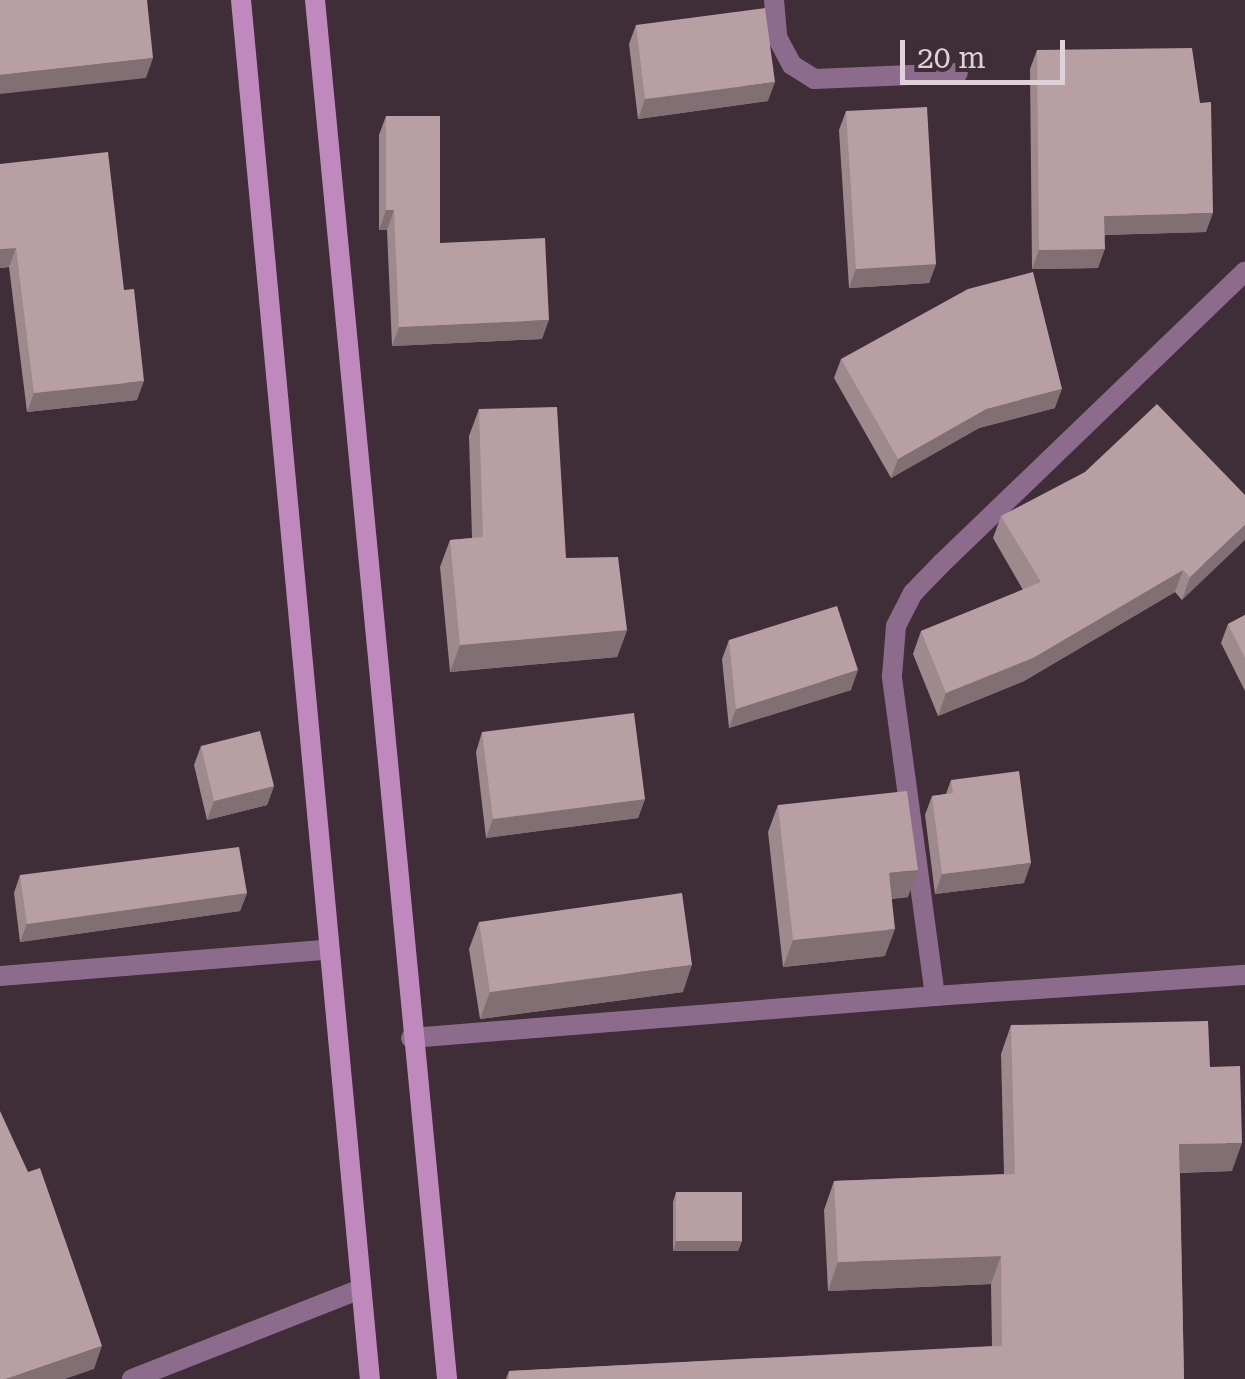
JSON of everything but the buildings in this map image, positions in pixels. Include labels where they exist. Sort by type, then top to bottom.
[{"type":"street","points":[[240,0],[326,950],[370,1379]]},
{"type":"street","points":[[315,0],[446,1379]]},
{"type":"street","points":[[774,0],[778,37],[792,65],[814,78],[958,73]]},
{"type":"street","points":[[935,996],[892,676],[896,626],[914,593],[941,564],[1245,272]]},
{"type":"street","points":[[0,976],[326,950]]},
{"type":"street","points":[[411,1038],[1245,974]]},
{"type":"street","points":[[132,1379],[360,1289]]}]
